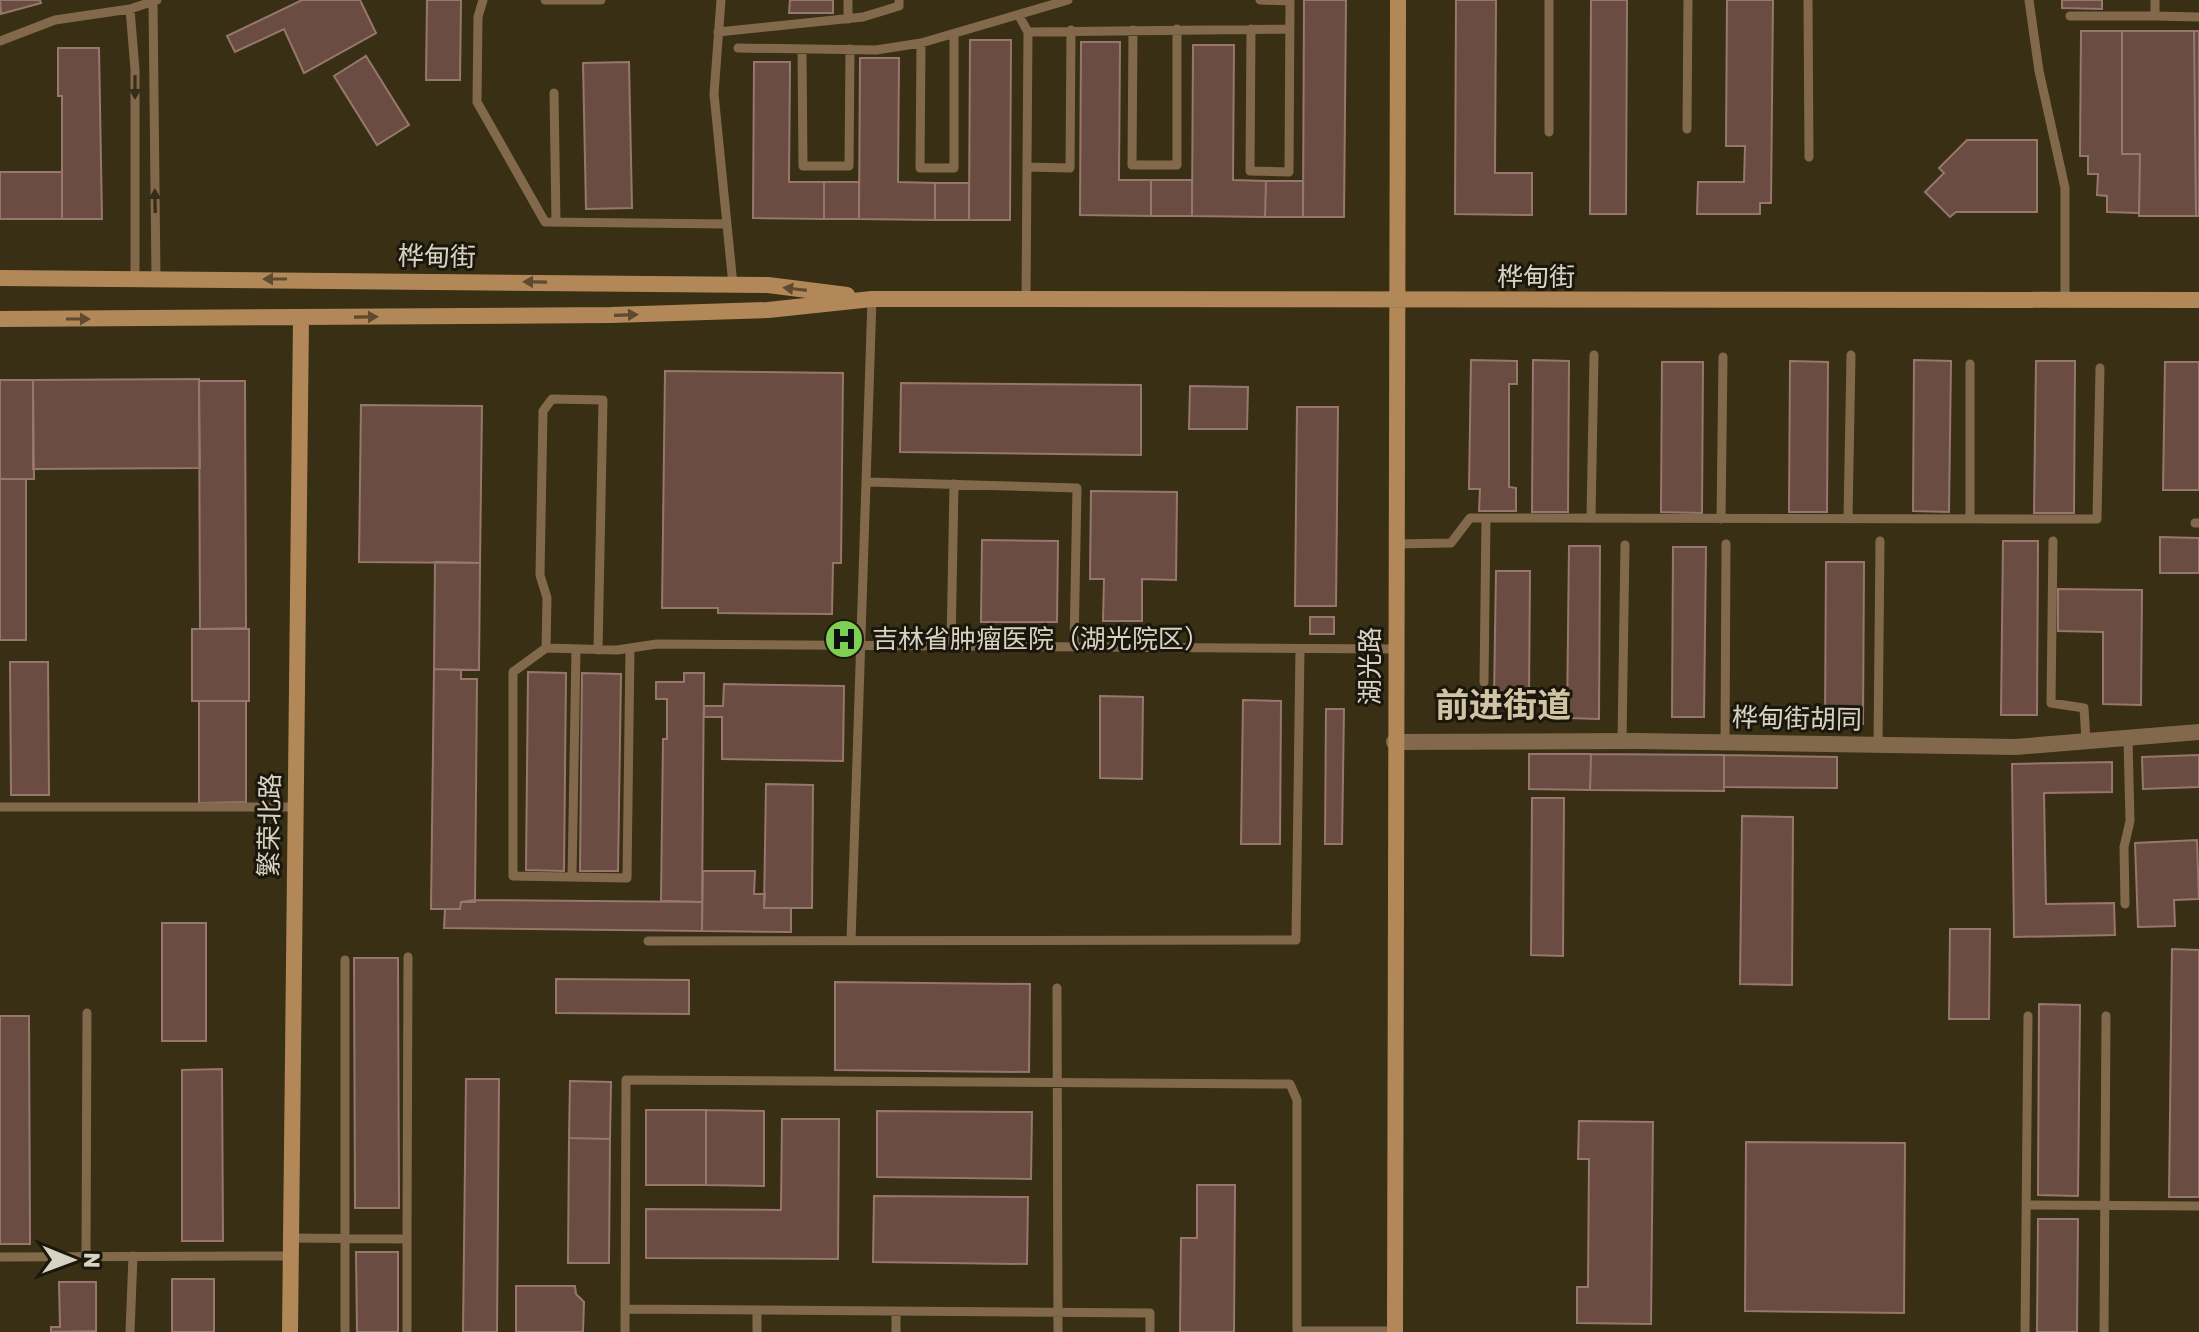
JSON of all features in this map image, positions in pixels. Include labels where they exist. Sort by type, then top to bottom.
[{"type":"street","name":"湖光路","points":[[1395,1332],[1394,649],[1398,0]]},
{"type":"street","name":"桦甸街","points":[[0,278],[768,285],[872,299]]},
{"type":"street","name":"桦甸街","points":[[0,319],[752,311],[872,299],[2199,300]]},
{"type":"street","name":"繁荣北路","points":[[290,1332],[301,318]]},
{"type":"street","name":"桦甸街胡同","points":[[1394,742],[1622,741],[2015,747],[2199,732]]},
{"type":"lane","points":[[483,0],[478,17],[477,102],[545,222],[727,224]]},
{"type":"lane","points":[[545,0],[601,0]]},
{"type":"lane","points":[[721,0],[714,94],[733,285]]},
{"type":"lane","points":[[848,0],[848,19]]},
{"type":"lane","points":[[718,32],[848,19],[899,6],[899,0]]},
{"type":"lane","points":[[738,48],[850,49],[921,43],[1068,0]]},
{"type":"lane","points":[[1251,29],[1250,171],[1289,172],[1290,0],[1260,0]]},
{"type":"lane","points":[[1549,0],[1549,132]]},
{"type":"lane","points":[[1687,129],[1688,0]]},
{"type":"lane","points":[[1808,0],[1809,157]]},
{"type":"lane","points":[[2029,0],[2039,71],[2065,188],[2065,300]]},
{"type":"lane","points":[[2155,0],[2155,16]]},
{"type":"lane","points":[[0,41],[55,20],[130,9],[155,1],[156,279]]},
{"type":"lane","points":[[130,9],[135,70],[135,278]]},
{"type":"lane","points":[[1019,16],[1028,32],[1026,299]]},
{"type":"lane","points":[[2070,16],[2199,17]]},
{"type":"lane","points":[[1133,30],[1132,165],[1177,165],[1177,29]]},
{"type":"lane","points":[[1028,32],[1290,29]]},
{"type":"lane","points":[[1027,167],[1070,168],[1071,30]]},
{"type":"lane","points":[[921,43],[920,168],[954,168],[954,34]]},
{"type":"lane","points":[[802,49],[803,166],[849,166],[850,49]]},
{"type":"lane","points":[[554,93],[556,222]]},
{"type":"lane","points":[[851,941],[872,299]]},
{"type":"lane","points":[[1591,518],[1594,355]]},
{"type":"lane","points":[[1848,519],[1851,355]]},
{"type":"lane","points":[[1721,519],[1723,357]]},
{"type":"lane","points":[[1970,364],[1970,519]]},
{"type":"lane","points":[[1395,544],[1451,543],[1470,518],[2097,519],[2100,368]]},
{"type":"lane","points":[[546,648],[547,598],[540,575],[543,411],[552,399],[603,400],[598,650]]},
{"type":"lane","points":[[868,482],[1077,488],[1074,647]]},
{"type":"lane","points":[[951,646],[954,484]]},
{"type":"lane","points":[[1484,682],[1486,518]]},
{"type":"lane","points":[[1878,744],[1880,541]]},
{"type":"lane","points":[[2053,541],[2051,703],[2084,708],[2086,741]]},
{"type":"lane","points":[[1725,742],[1726,544]]},
{"type":"lane","points":[[1622,741],[1625,545]]},
{"type":"lane","points":[[630,648],[627,878],[513,876],[513,672],[546,648],[598,650],[657,644],[1394,649]]},
{"type":"lane","points":[[572,877],[576,649]]},
{"type":"lane","points":[[648,941],[1296,940],[1300,649]]},
{"type":"lane","points":[[2125,904],[2124,847],[2130,821],[2128,738]]},
{"type":"lane","points":[[0,807],[295,807]]},
{"type":"lane","points":[[407,1332],[408,957]]},
{"type":"lane","points":[[345,960],[345,1332]]},
{"type":"lane","points":[[1057,988],[1058,1332]]},
{"type":"lane","points":[[86,1256],[87,1013]]},
{"type":"lane","points":[[2025,1332],[2028,1016]]},
{"type":"lane","points":[[2104,1332],[2106,1016]]},
{"type":"lane","points":[[625,1332],[626,1080],[1290,1084],[1297,1100],[1297,1332],[1395,1332]]},
{"type":"lane","points":[[2027,1205],[2199,1206]]},
{"type":"lane","points":[[290,1238],[407,1239]]},
{"type":"lane","points":[[130,1332],[133,1256]]},
{"type":"lane","points":[[0,1257],[290,1256]]},
{"type":"lane","points":[[625,1309],[1150,1313],[1150,1332]]},
{"type":"lane","points":[[757,1311],[757,1332]]},
{"type":"lane","points":[[896,1312],[896,1332]]},
{"type":"building","points":[[0,0],[40,0],[41,3],[1,14]]},
{"type":"building","points":[[302,0],[360,0],[376,33],[304,73],[284,29],[235,52],[227,36]]},
{"type":"building","points":[[427,0],[461,0],[460,80],[426,80]]},
{"type":"building","points":[[790,0],[833,0],[833,13],[789,13]]},
{"type":"building","points":[[1304,0],[1346,0],[1344,217],[1303,217]]},
{"type":"building","points":[[1456,0],[1496,0],[1495,173],[1532,173],[1532,215],[1455,214]]},
{"type":"building","points":[[1591,0],[1627,0],[1626,214],[1590,214]]},
{"type":"building","points":[[1727,0],[1773,0],[1771,203],[1760,203],[1760,214],[1697,214],[1698,182],[1744,182],[1745,146],[1726,146]]},
{"type":"building","points":[[2062,0],[2102,0],[2102,9],[2062,8]]},
{"type":"building","points":[[2081,31],[2122,31],[2122,154],[2140,154],[2139,213],[2107,212],[2107,196],[2097,195],[2098,174],[2088,174],[2088,156],[2080,156]]},
{"type":"building","points":[[2122,31],[2194,31],[2196,216],[2139,216],[2140,154],[2122,154]]},
{"type":"building","points":[[2194,31],[2199,31],[2199,216],[2196,216]]},
{"type":"building","points":[[970,40],[1011,40],[1010,220],[969,220]]},
{"type":"building","points":[[1081,42],[1120,42],[1119,180],[1151,180],[1151,216],[1080,215]]},
{"type":"building","points":[[1193,45],[1234,45],[1233,180],[1266,181],[1265,217],[1192,216]]},
{"type":"building","points":[[58,48],[99,48],[102,219],[62,219],[62,96],[58,96]]},
{"type":"building","points":[[366,56],[409,125],[377,145],[334,76]]},
{"type":"building","points":[[860,58],[899,58],[898,182],[935,183],[935,220],[859,219]]},
{"type":"building","points":[[629,62],[632,208],[586,209],[583,63]]},
{"type":"building","points":[[754,62],[790,62],[789,182],[824,182],[824,219],[753,218]]},
{"type":"building","points":[[1967,140],[2037,140],[2037,212],[1956,212],[1950,217],[1925,192],[1944,173],[1939,168]]},
{"type":"building","points":[[0,172],[62,172],[62,219],[0,219]]},
{"type":"building","points":[[1151,180],[1192,180],[1192,216],[1151,216]]},
{"type":"building","points":[[1266,181],[1303,181],[1303,217],[1265,217]]},
{"type":"building","points":[[824,182],[859,182],[859,219],[824,219]]},
{"type":"building","points":[[935,183],[969,183],[969,220],[935,220]]},
{"type":"building","points":[[1471,360],[1517,361],[1517,384],[1509,384],[1509,487],[1516,488],[1516,511],[1479,511],[1480,489],[1469,489]]},
{"type":"building","points":[[1533,360],[1569,361],[1568,512],[1532,512]]},
{"type":"building","points":[[1914,360],[1951,361],[1949,512],[1913,511]]},
{"type":"building","points":[[1790,361],[1828,362],[1827,512],[1789,512]]},
{"type":"building","points":[[2036,361],[2075,361],[2074,513],[2034,513]]},
{"type":"building","points":[[1662,362],[1703,362],[1702,513],[1661,512]]},
{"type":"building","points":[[2165,362],[2199,362],[2199,490],[2163,490]]},
{"type":"building","points":[[665,371],[843,373],[841,563],[833,563],[832,614],[718,613],[718,608],[662,608]]},
{"type":"building","points":[[199,379],[200,468],[33,469],[33,380]]},
{"type":"building","points":[[0,380],[33,380],[34,479],[0,479]]},
{"type":"building","points":[[199,381],[245,381],[246,628],[200,629]]},
{"type":"building","points":[[901,383],[1141,385],[1141,455],[900,452]]},
{"type":"building","points":[[1190,386],[1248,387],[1247,429],[1189,429]]},
{"type":"building","points":[[361,405],[482,406],[480,563],[359,562]]},
{"type":"building","points":[[1297,407],[1338,407],[1336,606],[1295,606]]},
{"type":"building","points":[[0,479],[26,479],[26,640],[0,640]]},
{"type":"building","points":[[1091,491],[1177,492],[1176,580],[1142,579],[1142,621],[1103,621],[1104,579],[1090,579]]},
{"type":"building","points":[[2160,537],[2199,538],[2199,573],[2160,573]]},
{"type":"building","points":[[982,540],[1058,541],[1057,622],[981,622]]},
{"type":"building","points":[[2003,541],[2038,541],[2037,715],[2001,715]]},
{"type":"building","points":[[1569,546],[1600,546],[1599,719],[1567,718]]},
{"type":"building","points":[[1673,547],[1706,547],[1704,717],[1672,717]]},
{"type":"building","points":[[435,562],[480,563],[479,670],[434,669]]},
{"type":"building","points":[[1826,562],[1864,562],[1863,724],[1825,724]]},
{"type":"building","points":[[1496,571],[1530,571],[1529,697],[1494,697]]},
{"type":"building","points":[[2058,589],[2142,590],[2141,705],[2103,704],[2103,632],[2058,631]]},
{"type":"building","points":[[1310,617],[1334,617],[1334,634],[1310,634]]},
{"type":"building","points":[[192,629],[249,629],[249,701],[192,701]]},
{"type":"building","points":[[10,662],[48,662],[49,795],[11,795]]},
{"type":"building","points":[[434,669],[461,670],[461,679],[477,679],[475,902],[461,902],[460,909],[431,909]]},
{"type":"building","points":[[528,672],[566,673],[564,871],[526,870]]},
{"type":"building","points":[[582,673],[621,674],[618,871],[580,871]]},
{"type":"building","points":[[684,673],[704,673],[702,902],[661,901],[663,739],[667,739],[667,699],[656,699],[656,682],[684,682]]},
{"type":"building","points":[[724,684],[844,686],[843,761],[722,759],[722,717],[704,717],[704,706],[723,706]]},
{"type":"building","points":[[1100,696],[1143,697],[1142,779],[1100,778]]},
{"type":"building","points":[[1243,700],[1281,701],[1280,844],[1241,844]]},
{"type":"building","points":[[199,701],[246,701],[246,802],[199,803]]},
{"type":"building","points":[[1326,709],[1344,709],[1342,844],[1325,844]]},
{"type":"building","points":[[1529,754],[1591,754],[1590,790],[1529,789]]},
{"type":"building","points":[[1591,754],[1724,755],[1724,791],[1590,790]]},
{"type":"building","points":[[1724,755],[1837,757],[1837,788],[1724,787]]},
{"type":"building","points":[[2199,755],[2199,787],[2143,789],[2142,757]]},
{"type":"building","points":[[2112,762],[2112,792],[2044,793],[2046,904],[2114,903],[2115,935],[2014,937],[2012,764]]},
{"type":"building","points":[[766,784],[813,785],[812,908],[764,908]]},
{"type":"building","points":[[1532,798],[1564,798],[1563,956],[1531,955]]},
{"type":"building","points":[[1742,816],[1793,817],[1792,985],[1740,984]]},
{"type":"building","points":[[2197,840],[2199,899],[2174,900],[2175,926],[2138,927],[2135,843]]},
{"type":"building","points":[[703,871],[755,871],[754,894],[765,894],[764,908],[791,908],[791,932],[702,931]]},
{"type":"building","points":[[461,902],[702,902],[702,931],[444,928],[445,909],[460,909]]},
{"type":"building","points":[[162,923],[206,923],[206,1041],[162,1041]]},
{"type":"building","points":[[1950,929],[1990,929],[1989,1019],[1949,1019]]},
{"type":"building","points":[[2172,949],[2199,950],[2199,1197],[2169,1197]]},
{"type":"building","points":[[354,958],[398,958],[399,1208],[355,1208]]},
{"type":"building","points":[[556,979],[689,980],[689,1014],[556,1013]]},
{"type":"building","points":[[835,982],[1030,984],[1029,1072],[835,1070]]},
{"type":"building","points":[[2039,1004],[2080,1005],[2078,1196],[2038,1195]]},
{"type":"building","points":[[0,1016],[29,1016],[30,1244],[0,1244]]},
{"type":"building","points":[[222,1069],[223,1241],[182,1241],[182,1070]]},
{"type":"building","points":[[466,1079],[499,1079],[497,1332],[463,1332]]},
{"type":"building","points":[[570,1081],[611,1082],[610,1139],[569,1138]]},
{"type":"building","points":[[646,1110],[706,1110],[706,1185],[646,1185]]},
{"type":"building","points":[[706,1110],[764,1111],[764,1186],[706,1185]]},
{"type":"building","points":[[877,1111],[1032,1112],[1031,1179],[877,1177]]},
{"type":"building","points":[[782,1119],[839,1119],[838,1259],[646,1258],[646,1209],[781,1210]]},
{"type":"building","points":[[1579,1121],[1653,1122],[1651,1324],[1577,1323],[1577,1287],[1588,1287],[1589,1159],[1578,1159]]},
{"type":"building","points":[[569,1138],[610,1139],[609,1263],[568,1263]]},
{"type":"building","points":[[1746,1142],[1905,1143],[1904,1313],[1745,1311]]},
{"type":"building","points":[[1197,1185],[1235,1185],[1234,1332],[1180,1332],[1181,1238],[1197,1238]]},
{"type":"building","points":[[874,1196],[1028,1197],[1027,1264],[873,1262]]},
{"type":"building","points":[[2038,1219],[2078,1219],[2077,1332],[2037,1332]]},
{"type":"building","points":[[356,1252],[398,1252],[398,1332],[357,1332]]},
{"type":"building","points":[[172,1279],[214,1279],[214,1332],[172,1332]]},
{"type":"building","points":[[59,1282],[96,1282],[96,1331],[51,1332],[51,1327],[60,1327]]},
{"type":"building","points":[[516,1286],[575,1286],[576,1294],[584,1302],[583,1332],[516,1332]]},
{"type":"place","name":"吉林省肿瘤医院（湖光院区）","points":[[844,639]]},
{"type":"district","name":"前进街道","points":[[1503,705]]}]
